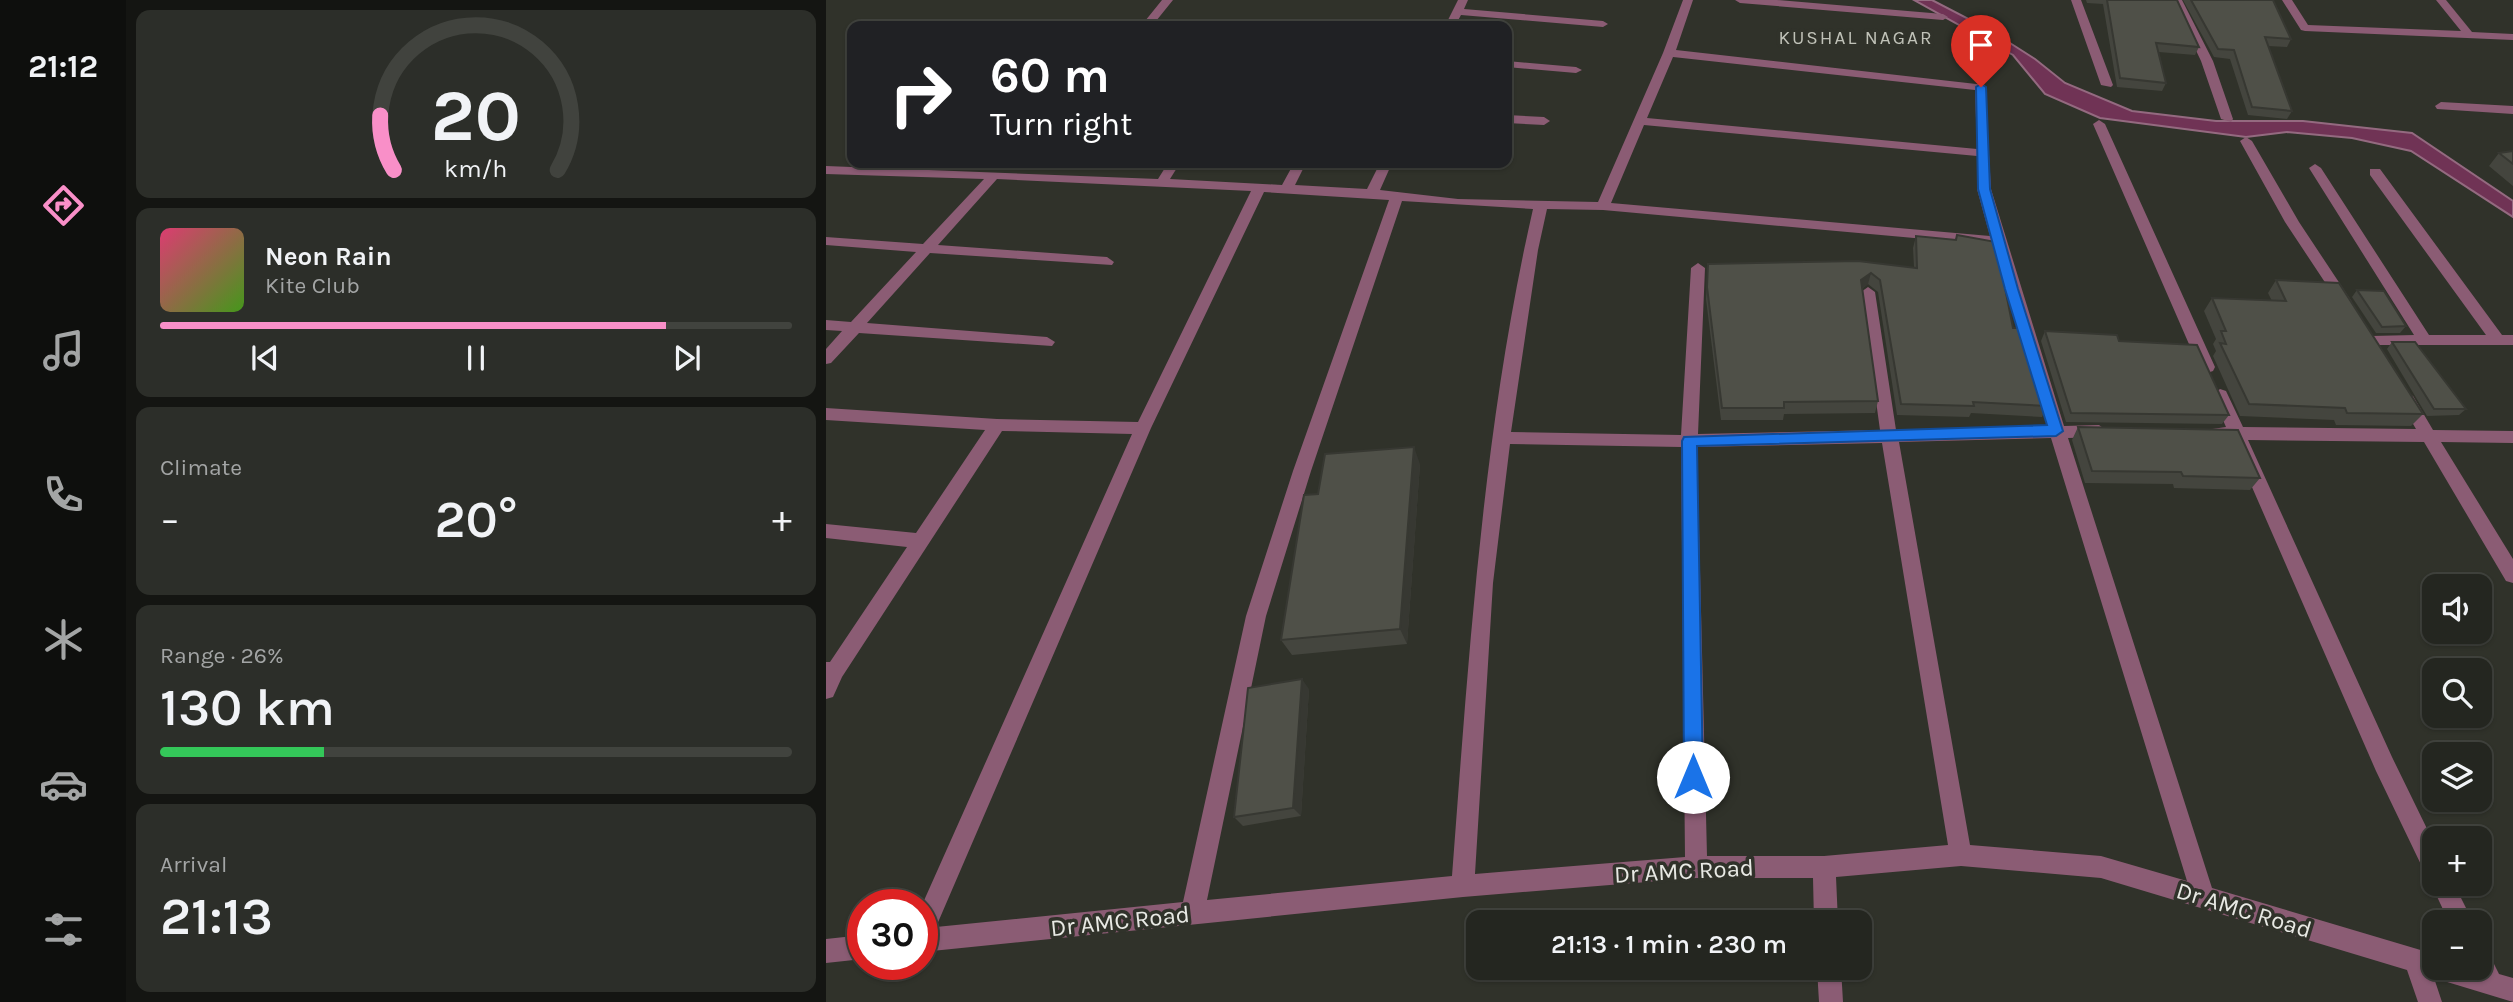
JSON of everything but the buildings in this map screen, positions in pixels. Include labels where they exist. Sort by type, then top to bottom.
[{"type":"street","points":[[1150,21],[1168,0]]},
{"type":"street","points":[[1452,21],[1463,0]]},
{"type":"street","points":[[1603,206],[1641,121],[1688,0]]},
{"type":"street","points":[[1740,0],[1943,17]]},
{"type":"street","points":[[2076,0],[2107,85]]},
{"type":"street","points":[[2177,0],[2207,61],[2227,119]]},
{"type":"street","points":[[2287,0],[2305,28],[2513,37]]},
{"type":"street","points":[[2441,0],[2469,35]]},
{"type":"street","points":[[1457,12],[1603,24]]},
{"type":"street","points":[[1669,53],[1981,87],[1984,189],[1998,241],[2204,899]]},
{"type":"street","points":[[1512,64],[1576,70]]},
{"type":"street","points":[[2441,106],[2513,110]]},
{"type":"street","points":[[1512,119],[1544,121]]},
{"type":"street","points":[[1641,121],[1983,153]]},
{"type":"street","points":[[2099,124],[2384,764],[2422,842]]},
{"type":"street","points":[[2246,141],[2292,222],[2367,336],[2425,341],[2505,340]]},
{"type":"street","points":[[826,170],[860,168]]},
{"type":"street","points":[[892,168],[1285,191],[1372,193],[1396,197],[1541,205],[1603,206],[1998,241]]},
{"type":"street","points":[[1024,176],[1031,168]]},
{"type":"street","points":[[1161,184],[1171,168]]},
{"type":"street","points":[[1285,191],[1297,168]]},
{"type":"street","points":[[1372,193],[1384,168]]},
{"type":"street","points":[[2315,169],[2425,341]]},
{"type":"street","points":[[2375,172],[2505,340]]},
{"type":"street","points":[[826,359],[994,175]]},
{"type":"street","points":[[938,895],[1143,428],[1259,188]]},
{"type":"street","points":[[1192,914],[1256,616],[1302,471],[1396,197]]},
{"type":"street","points":[[1463,886],[1484,583],[1502,438],[1531,250],[1541,205]]},
{"type":"street","points":[[826,241],[1107,262]]},
{"type":"street","points":[[1696,867],[1689,441],[1698,268]]},
{"type":"street","points":[[1868,292],[1889,435],[1961,855]]},
{"type":"street","points":[[826,325],[1048,342]]},
{"type":"street","points":[[2400,389],[2513,575]]},
{"type":"street","points":[[826,414],[997,425],[1143,428]]},
{"type":"street","points":[[826,691],[831,671],[997,425]]},
{"type":"street","points":[[1502,438],[1689,441],[2111,431]]},
{"type":"street","points":[[2195,432],[2513,437]]},
{"type":"street","points":[[826,531],[921,541]]},
{"type":"street","name":"Dr AMC Road","points":[[938,938],[1463,886],[1696,867],[1824,867],[1961,855],[2101,867],[2422,963]]},
{"type":"street","points":[[1824,867],[1826,910]]},
{"type":"street","points":[[826,951],[847,949]]},
{"type":"street","points":[[1829,980],[1830,1002]]},
{"type":"street","points":[[2430,980],[2430,1002]]},
{"type":"street","name":"Dr AMC Road","points":[[2479,980],[2502,987]]},
{"type":"shaded area","points":[[1914,0],[1932,0],[1988,29],[2035,59],[2065,83],[2132,111],[2216,121],[2303,121],[2412,133],[2513,201],[2513,217],[2411,151],[2352,138],[2287,132],[2246,137],[2100,118],[2045,94],[2013,55]]},
{"type":"district","name":"KUSHAL NAGAR","points":[[1856,37]]},
{"type":"route","points":[[1693,777],[1689,441],[2056,431],[1984,189],[1981,87]]}]
